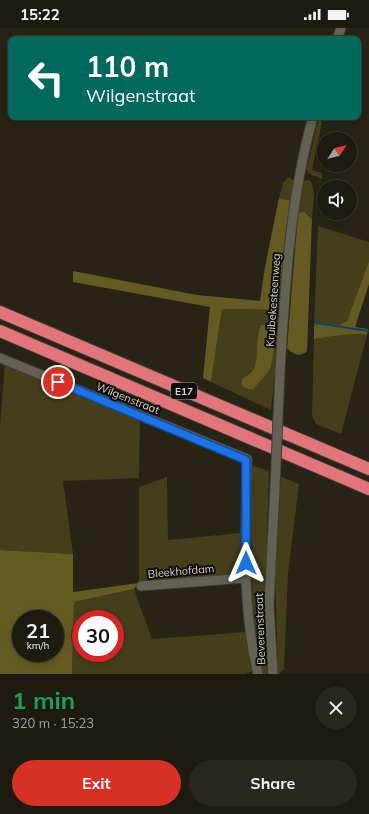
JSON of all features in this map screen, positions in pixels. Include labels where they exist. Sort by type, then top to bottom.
[{"type":"highway","name":"E17","points":[[0,312],[369,469]]},
{"type":"highway","name":"E17","points":[[0,331],[369,489]]},
{"type":"street","name":"Kruibekesteenweg","points":[[275,487],[284,290],[300,175],[312,120]]},
{"type":"street","name":"Wilgenstraat","points":[[0,358],[246,460]]},
{"type":"street","name":"Beverenstraat","points":[[246,460],[246,578],[251,629],[258,674]]},
{"type":"street","name":"Beverenstraat","points":[[273,674],[269,605],[275,487]]},
{"type":"street","name":"Bleekhofdam","points":[[141,586],[246,578]]},
{"type":"shaded area","points":[[318,120],[322,120],[320,132],[317,132],[317,146],[312,170],[322,173],[322,179],[308,173],[307,169]]},
{"type":"shaded area","points":[[289,177],[294,181],[292,201],[279,198],[283,183]]},
{"type":"shaded area","points":[[309,180],[312,184],[314,193],[312,219],[309,215],[298,213],[302,184],[304,181]]},
{"type":"shaded area","points":[[279,198],[292,201],[284,249],[278,310],[222,309],[211,382],[203,378],[210,307],[73,282],[73,271],[197,295],[260,301],[265,267]]},
{"type":"shaded area","points":[[304,212],[312,219],[307,351],[299,355],[287,348],[298,213]]},
{"type":"shaded area","points":[[318,226],[369,242],[369,261],[347,321],[339,325],[317,322],[314,326]]},
{"type":"shaded area","points":[[369,261],[369,284],[355,327],[368,329],[367,335],[347,334],[314,339],[314,326],[316,322],[339,325],[347,321]]},
{"type":"shaded area","points":[[222,309],[278,310],[278,342],[271,410],[211,382]],"holes":[[[257,332],[269,372],[257,384],[243,378],[253,370],[257,358]]]},
{"type":"shaded area","points":[[268,324],[274,329],[274,345],[271,366],[266,375],[253,390],[245,388],[241,383],[243,378],[250,374],[254,368],[257,354],[257,339],[261,325]]},
{"type":"shaded area","points":[[344,333],[367,335],[341,434],[316,424],[312,416],[314,339]]},
{"type":"shaded area","points":[[5,362],[140,420],[139,478],[63,481],[73,554],[0,550],[0,427]]},
{"type":"shaded area","points":[[253,466],[269,471],[265,602],[268,674],[261,674],[253,622],[250,469]]},
{"type":"shaded area","points":[[167,477],[168,540],[241,533],[242,573],[139,583],[139,487]]},
{"type":"shaded area","points":[[281,477],[299,484],[288,574],[284,670],[278,674],[275,572]]},
{"type":"shaded area","points":[[0,550],[73,554],[73,592],[139,583],[134,589],[74,602],[74,610],[72,610],[72,674],[0,674]]},
{"type":"shaded area","points":[[134,589],[152,639],[247,632],[253,671],[245,674],[72,674],[72,662],[124,662],[124,610],[74,610],[74,602]]},
{"type":"waterway","points":[[314,320],[316,323],[369,331]]},
{"type":"route","points":[[58,382],[246,460],[246,563]]}]
